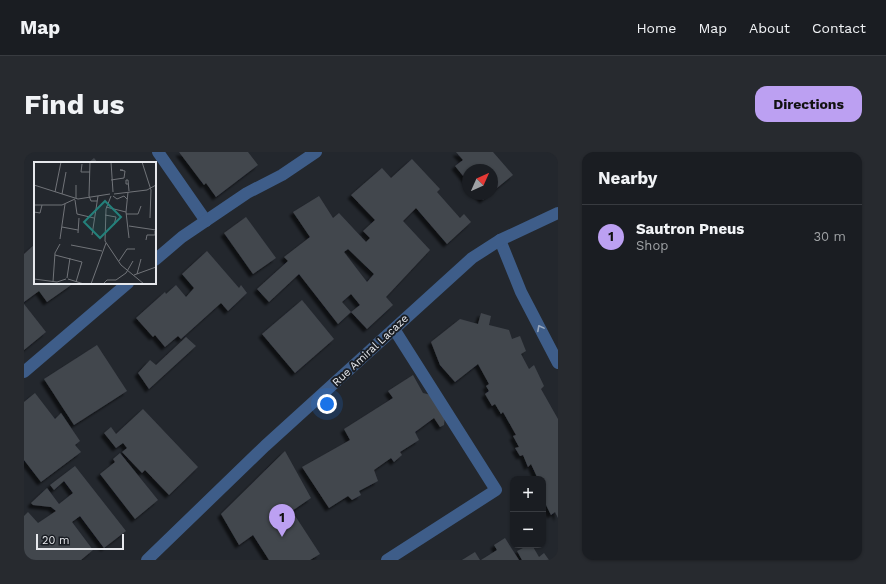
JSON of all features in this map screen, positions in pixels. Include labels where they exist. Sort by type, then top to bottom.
[{"type":"street","points":[[158,152],[206,221]]},
{"type":"street","points":[[156,259],[182,237],[247,193],[282,175],[316,152]]},
{"type":"street","name":"Rue Amiral Lacaze","points":[[147,560],[266,446],[472,258],[500,240],[558,213]]},
{"type":"street","points":[[500,240],[521,292],[558,363]]},
{"type":"street","points":[[24,372],[127,284]]},
{"type":"street","points":[[387,560],[496,490],[394,329]]},
{"type":"building","points":[[179,152],[248,152],[258,165],[216,197],[206,183],[204,185]]},
{"type":"building","points":[[456,152],[493,152],[513,175],[498,187],[498,164],[462,164],[462,175],[455,166],[463,160]]},
{"type":"building","points":[[94,158],[97,162],[89,162]]},
{"type":"building","points":[[412,159],[440,189],[437,192],[460,218],[464,214],[471,222],[447,244],[416,208],[403,221],[430,250],[386,297],[393,305],[367,329],[351,312],[338,324],[299,274],[269,302],[257,289],[288,261],[284,257],[310,237],[293,212],[319,196],[333,218],[339,213],[366,242],[370,238],[363,231],[375,220],[351,195],[382,168],[391,178]],"holes":[[[348,249],[374,274],[367,282],[344,252]],[[351,294],[360,305],[351,312],[342,302]]]},
{"type":"building","points":[[246,217],[276,258],[253,274],[224,233]]},
{"type":"building","points":[[34,245],[34,284],[73,284],[47,302],[39,291],[24,302],[24,254]]},
{"type":"building","points":[[207,251],[239,288],[241,285],[247,293],[228,311],[221,303],[181,339],[178,336],[165,347],[155,335],[153,337],[136,318],[165,292],[166,294],[176,285],[186,297],[194,288],[182,274]]},
{"type":"building","points":[[302,300],[334,339],[295,373],[262,334]]},
{"type":"building","points":[[24,304],[46,332],[24,350]]},
{"type":"building","points":[[481,313],[491,316],[489,325],[509,330],[512,339],[520,336],[526,351],[521,354],[529,369],[534,365],[544,386],[541,389],[558,419],[558,518],[555,512],[551,515],[546,505],[546,476],[537,476],[531,464],[528,467],[523,455],[520,456],[515,448],[519,447],[513,436],[516,435],[503,412],[501,414],[495,404],[492,406],[485,394],[489,391],[486,386],[489,384],[478,364],[455,382],[440,365],[431,342],[460,319],[478,324]]},
{"type":"building","points":[[186,337],[196,346],[149,389],[138,373],[150,360],[156,365]]},
{"type":"building","points":[[97,345],[127,391],[74,425],[44,379]]},
{"type":"building","points":[[413,375],[423,393],[431,395],[445,415],[444,425],[440,427],[434,418],[415,432],[419,440],[400,452],[402,455],[394,462],[391,458],[374,470],[378,481],[359,491],[361,495],[352,500],[348,496],[329,508],[302,467],[350,440],[344,429],[393,398],[388,391]]},
{"type":"building","points":[[35,393],[55,419],[61,413],[80,441],[75,445],[81,452],[41,482],[24,460],[24,402]]},
{"type":"building","points":[[143,409],[198,467],[169,495],[145,470],[142,473],[122,452],[127,448],[123,443],[116,448],[104,433],[111,427],[116,434]]},
{"type":"building","points":[[285,451],[311,498],[292,511],[320,554],[310,560],[269,560],[253,535],[239,545],[221,514]]},
{"type":"building","points":[[120,453],[158,500],[135,519],[100,474],[115,462],[113,459]]},
{"type":"building","points":[[75,466],[126,531],[104,548],[80,516],[72,522],[93,550],[81,560],[24,560],[24,516],[28,512],[38,523],[56,511],[51,507],[33,505],[31,503],[47,488],[59,504],[73,493],[64,481],[54,490],[50,485]]},
{"type":"building","points":[[505,538],[519,560],[481,560],[497,550],[494,545]]},
{"type":"building","points":[[523,548],[534,548],[539,557],[544,553],[549,560],[522,560],[517,551]]},
{"type":"building","points":[[475,552],[480,560],[462,560]]},
{"type":"place","name":"Sautron Pneus","points":[[282,537]]}]
